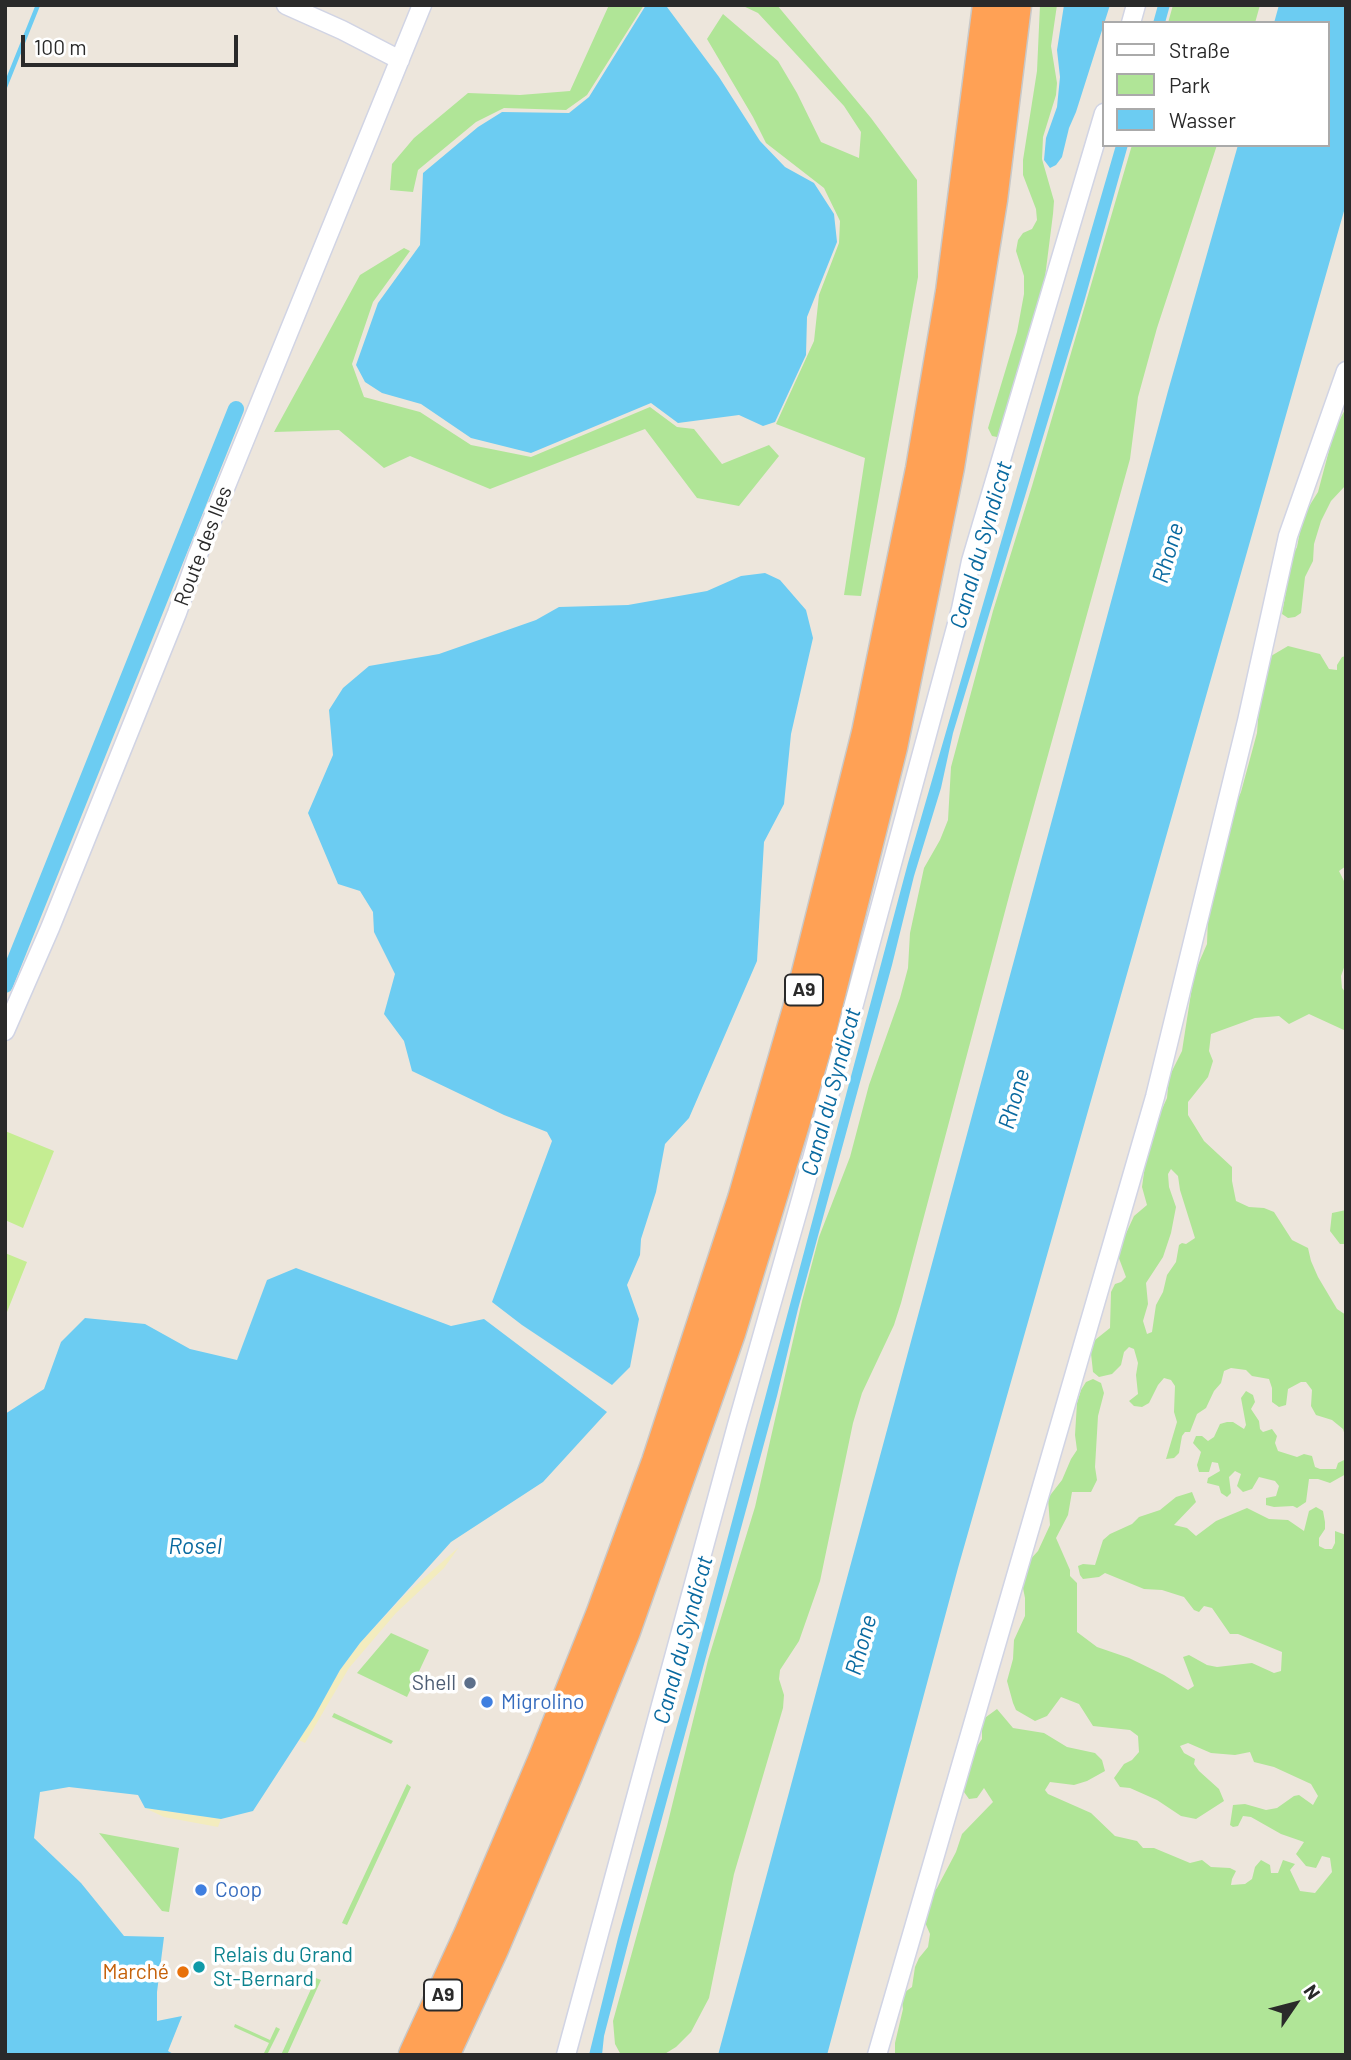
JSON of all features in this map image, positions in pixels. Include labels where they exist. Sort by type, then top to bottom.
[{"type":"highway","name":"A9","points":[[415,2055],[509,1845],[602,1615],[683,1387],[744,1199],[780,1075],[847,821],[906,551],[954,278],[989,5]]},
{"type":"highway","name":"A9","points":[[443,2055],[492,1949],[633,1606],[729,1333],[820,1030],[888,760],[913,649],[948,467],[991,200],[1015,5]]},
{"type":"street","points":[[286,5],[400,60]]},
{"type":"street","name":"Route des Iles","points":[[5,1031],[70,878],[422,5]]},
{"type":"street","points":[[566,2055],[740,1413],[802,1196],[961,609],[971,561],[1102,120]]},
{"type":"street","points":[[877,2055],[1155,1097],[1247,721],[1288,536],[1346,371]]},
{"type":"green space","points":[[609,5],[644,5],[587,95],[566,110],[504,108],[476,122],[418,170],[413,192],[390,190],[392,164],[414,138],[468,93],[520,95],[570,91]]},
{"type":"green space","points":[[741,5],[777,5],[871,118],[917,180],[918,277],[861,596],[844,595],[865,458],[776,424],[814,341],[819,295],[839,243],[840,221],[824,188],[766,143],[707,39],[723,14],[778,61],[821,142],[859,158],[861,132],[844,106],[758,13]]},
{"type":"green space","points":[[1040,5],[1057,5],[1051,46],[1057,83],[1056,95],[1043,137],[1042,159],[1054,201],[1053,214],[1043,293],[1002,435],[997,437],[992,436],[988,428],[1017,332],[1024,294],[1024,276],[1016,251],[1018,240],[1023,233],[1032,229],[1037,220],[1036,209],[1023,175],[1023,160],[1037,71]]},
{"type":"green space","points":[[1173,5],[1260,5],[1256,21],[1169,21]]},
{"type":"green space","points":[[1131,147],[1216,147],[1157,328],[1138,397],[1130,459],[1012,885],[901,1303],[894,1325],[862,1393],[853,1423],[820,1581],[799,1641],[780,1670],[783,1708],[734,1874],[709,1998],[691,2032],[676,2047],[663,2055],[621,2055],[615,2044],[613,2021],[667,1826],[708,1660],[755,1507],[819,1237],[850,1157],[869,1085],[900,998],[908,968],[910,933],[924,868],[948,820],[951,767],[993,611]]},
{"type":"green space","points":[[404,248],[410,251],[373,302],[352,364],[364,397],[420,412],[471,445],[531,457],[650,407],[677,427],[694,429],[722,464],[769,445],[779,456],[739,506],[697,498],[645,429],[490,489],[410,456],[384,468],[339,430],[274,432],[360,275]]},
{"type":"green space","points":[[1346,408],[1346,485],[1331,501],[1321,521],[1314,544],[1313,561],[1305,577],[1301,613],[1288,618],[1282,614],[1292,557],[1297,547],[1303,516],[1318,492],[1335,428]]},
{"type":"green space","points":[[1288,646],[1320,654],[1329,669],[1337,670],[1342,657],[1346,656],[1346,866],[1339,871],[1346,885],[1346,962],[1341,976],[1342,988],[1346,993],[1346,1031],[1309,1014],[1289,1024],[1279,1016],[1255,1018],[1211,1034],[1209,1051],[1213,1061],[1208,1077],[1188,1102],[1188,1115],[1204,1141],[1232,1167],[1236,1201],[1249,1207],[1274,1212],[1292,1240],[1308,1248],[1318,1277],[1337,1309],[1346,1315],[1346,1439],[1343,1429],[1332,1420],[1316,1415],[1311,1406],[1312,1390],[1306,1382],[1288,1389],[1286,1405],[1279,1407],[1272,1402],[1269,1379],[1252,1376],[1246,1370],[1231,1368],[1224,1371],[1221,1383],[1206,1408],[1197,1414],[1190,1432],[1185,1432],[1182,1436],[1179,1453],[1174,1458],[1166,1459],[1177,1422],[1174,1412],[1175,1386],[1171,1380],[1164,1378],[1149,1403],[1142,1407],[1134,1406],[1129,1401],[1138,1394],[1138,1363],[1134,1349],[1129,1347],[1124,1352],[1121,1365],[1112,1374],[1099,1377],[1093,1372],[1090,1344],[1110,1328],[1111,1292],[1115,1284],[1126,1277],[1117,1253],[1134,1216],[1147,1205],[1142,1187],[1146,1158],[1154,1127],[1167,1098],[1169,1077],[1182,1051],[1194,974],[1207,944],[1208,916],[1227,823],[1241,792],[1257,733],[1260,693],[1271,656]],"holes":[[[1171,1169],[1178,1176],[1195,1238],[1179,1245],[1176,1262],[1167,1275],[1156,1305],[1152,1332],[1147,1334],[1143,1321],[1148,1304],[1146,1283],[1163,1257],[1171,1233],[1176,1207],[1168,1174]]]},
{"type":"green space","points":[[5,1131],[54,1151],[23,1228],[5,1220]]},
{"type":"green space","points":[[1346,1210],[1346,1244],[1340,1244],[1330,1231],[1332,1213]]},
{"type":"green space","points":[[5,1253],[27,1262],[5,1317]]},
{"type":"green space","points":[[1093,1379],[1101,1383],[1104,1393],[1098,1416],[1095,1467],[1097,1480],[1091,1492],[1072,1492],[1068,1515],[1056,1538],[1070,1576],[1077,1583],[1077,1632],[1097,1647],[1129,1658],[1188,1690],[1194,1686],[1183,1657],[1189,1655],[1207,1665],[1217,1667],[1252,1663],[1274,1673],[1281,1671],[1282,1652],[1238,1634],[1230,1634],[1212,1608],[1204,1606],[1199,1612],[1194,1610],[1184,1597],[1162,1590],[1144,1589],[1105,1573],[1099,1577],[1083,1579],[1080,1575],[1078,1566],[1095,1565],[1103,1540],[1110,1534],[1132,1524],[1139,1517],[1160,1510],[1176,1497],[1192,1492],[1196,1502],[1174,1525],[1187,1528],[1196,1536],[1216,1521],[1247,1508],[1269,1519],[1288,1520],[1304,1531],[1309,1511],[1316,1507],[1323,1511],[1325,1522],[1319,1546],[1332,1549],[1335,1531],[1346,1535],[1346,2055],[895,2055],[905,1992],[912,1987],[915,1967],[928,1947],[930,1934],[924,1920],[928,1898],[937,1888],[956,1852],[962,1834],[993,1802],[984,1788],[977,1798],[969,1799],[964,1792],[963,1782],[969,1758],[982,1739],[982,1720],[997,1709],[1013,1728],[1044,1733],[1067,1747],[1095,1753],[1102,1760],[1105,1771],[1087,1781],[1074,1785],[1050,1782],[1045,1790],[1048,1794],[1091,1813],[1115,1836],[1137,1841],[1143,1848],[1154,1848],[1190,1863],[1202,1860],[1211,1867],[1230,1868],[1236,1871],[1231,1885],[1245,1884],[1252,1879],[1255,1867],[1261,1860],[1270,1865],[1271,1873],[1278,1873],[1283,1860],[1295,1864],[1290,1870],[1300,1891],[1315,1893],[1332,1872],[1330,1858],[1322,1856],[1316,1868],[1306,1866],[1296,1854],[1304,1842],[1281,1834],[1251,1817],[1243,1816],[1238,1826],[1230,1825],[1233,1805],[1245,1804],[1266,1810],[1277,1808],[1299,1795],[1313,1805],[1318,1796],[1311,1784],[1274,1767],[1254,1762],[1250,1752],[1235,1755],[1211,1753],[1188,1743],[1180,1746],[1184,1753],[1195,1759],[1194,1764],[1199,1771],[1219,1789],[1224,1801],[1196,1819],[1181,1816],[1157,1800],[1130,1788],[1120,1787],[1114,1778],[1124,1764],[1139,1752],[1138,1736],[1130,1730],[1093,1726],[1079,1704],[1061,1697],[1047,1716],[1035,1721],[1016,1710],[1007,1681],[1013,1659],[1014,1640],[1025,1616],[1022,1583],[1026,1564],[1038,1551],[1050,1525],[1048,1498],[1062,1480],[1077,1450],[1077,1403],[1086,1382]]},
{"type":"green space","points":[[1246,1391],[1253,1395],[1255,1402],[1251,1409],[1259,1421],[1260,1429],[1263,1432],[1272,1429],[1277,1436],[1275,1443],[1278,1451],[1297,1457],[1304,1454],[1312,1456],[1315,1467],[1320,1469],[1336,1469],[1338,1463],[1346,1459],[1346,1474],[1330,1483],[1309,1479],[1306,1502],[1297,1508],[1266,1505],[1266,1498],[1276,1496],[1279,1486],[1275,1481],[1259,1477],[1252,1489],[1243,1492],[1237,1486],[1241,1474],[1235,1471],[1229,1477],[1231,1493],[1227,1497],[1221,1493],[1219,1486],[1207,1483],[1208,1478],[1220,1471],[1218,1463],[1212,1462],[1209,1472],[1199,1472],[1197,1465],[1201,1452],[1193,1443],[1196,1436],[1202,1436],[1208,1441],[1214,1437],[1220,1424],[1227,1422],[1233,1422],[1244,1429],[1246,1425],[1241,1398]]},
{"type":"green space","points":[[391,1633],[429,1650],[407,1697],[357,1673]]},
{"type":"green space","points":[[334,1713],[393,1741],[391,1744],[332,1717]]},
{"type":"green space","points":[[407,1784],[411,1787],[347,1925],[342,1923]]},
{"type":"green space","points":[[99,1833],[179,1848],[169,1912],[162,1911]]},
{"type":"green space","points":[[316,1978],[321,1980],[287,2055],[281,2055]]},
{"type":"green space","points":[[235,2024],[270,2040],[276,2027],[280,2029],[267,2055],[263,2055],[269,2043],[234,2027]]},
{"type":"sand","points":[[459,1547],[444,1568],[396,1613],[349,1668],[305,1743],[299,1740],[340,1670],[360,1643],[405,1595]]},
{"type":"sand","points":[[145,1808],[221,1819],[218,1827],[164,1817]]},
{"type":"water","points":[[646,5],[667,7],[719,77],[760,141],[785,167],[814,183],[834,214],[837,242],[807,317],[806,355],[775,422],[763,426],[739,415],[678,423],[651,403],[531,453],[471,438],[421,404],[382,393],[365,382],[356,365],[378,303],[420,245],[423,173],[478,127],[502,112],[569,113],[589,97]]},
{"type":"water","points":[[1064,5],[1110,5],[1105,21],[1102,21],[1102,30],[1062,157],[1050,168],[1044,160],[1046,138],[1057,107],[1060,77],[1057,50]]},
{"type":"water","points":[[1158,5],[1170,5],[1166,21],[1154,21]]},
{"type":"water","name":"Rhone","points":[[1279,5],[1346,5],[1346,204],[958,1568],[827,2055],[718,2055],[1168,391],[1237,147],[1330,147],[1330,21],[1275,21]]},
{"type":"water","name":"Canal du Syndicat","points":[[1115,147],[1127,147],[1084,302],[953,733],[941,788],[914,876],[777,1396],[634,1921],[604,2036],[602,2055],[589,2055],[618,1938],[908,863]]},
{"type":"water","points":[[765,573],[780,580],[806,610],[813,638],[791,734],[784,804],[764,842],[757,961],[689,1118],[665,1144],[656,1192],[641,1239],[640,1255],[627,1285],[639,1319],[630,1367],[612,1385],[492,1302],[552,1141],[547,1132],[504,1115],[412,1071],[404,1041],[384,1014],[395,974],[374,932],[373,912],[360,891],[338,884],[308,813],[333,755],[329,710],[343,688],[369,666],[439,654],[536,620],[559,607],[628,605],[707,591],[741,576]]},
{"type":"water","name":"Rosel","points":[[296,1268],[451,1326],[484,1319],[607,1412],[543,1482],[451,1542],[360,1643],[340,1670],[314,1717],[253,1811],[221,1819],[145,1808],[138,1795],[69,1787],[40,1792],[34,1838],[81,1883],[124,1936],[164,1937],[157,1992],[157,2021],[182,2016],[168,2051],[175,2055],[5,2055],[5,1414],[44,1389],[61,1342],[85,1318],[145,1324],[190,1349],[237,1360],[267,1280]]},
{"type":"waterway","points":[[5,87],[38,5]]},
{"type":"waterway","points":[[5,985],[236,409]]},
{"type":"place","name":"Shell","points":[[470,1683]]},
{"type":"place","name":"Migrolino","points":[[487,1702]]},
{"type":"place","name":"Coop","points":[[201,1890]]},
{"type":"place","name":"Relais du Grand St-Bernard","points":[[199,1967]]},
{"type":"place","name":"Marché","points":[[183,1972]]}]
